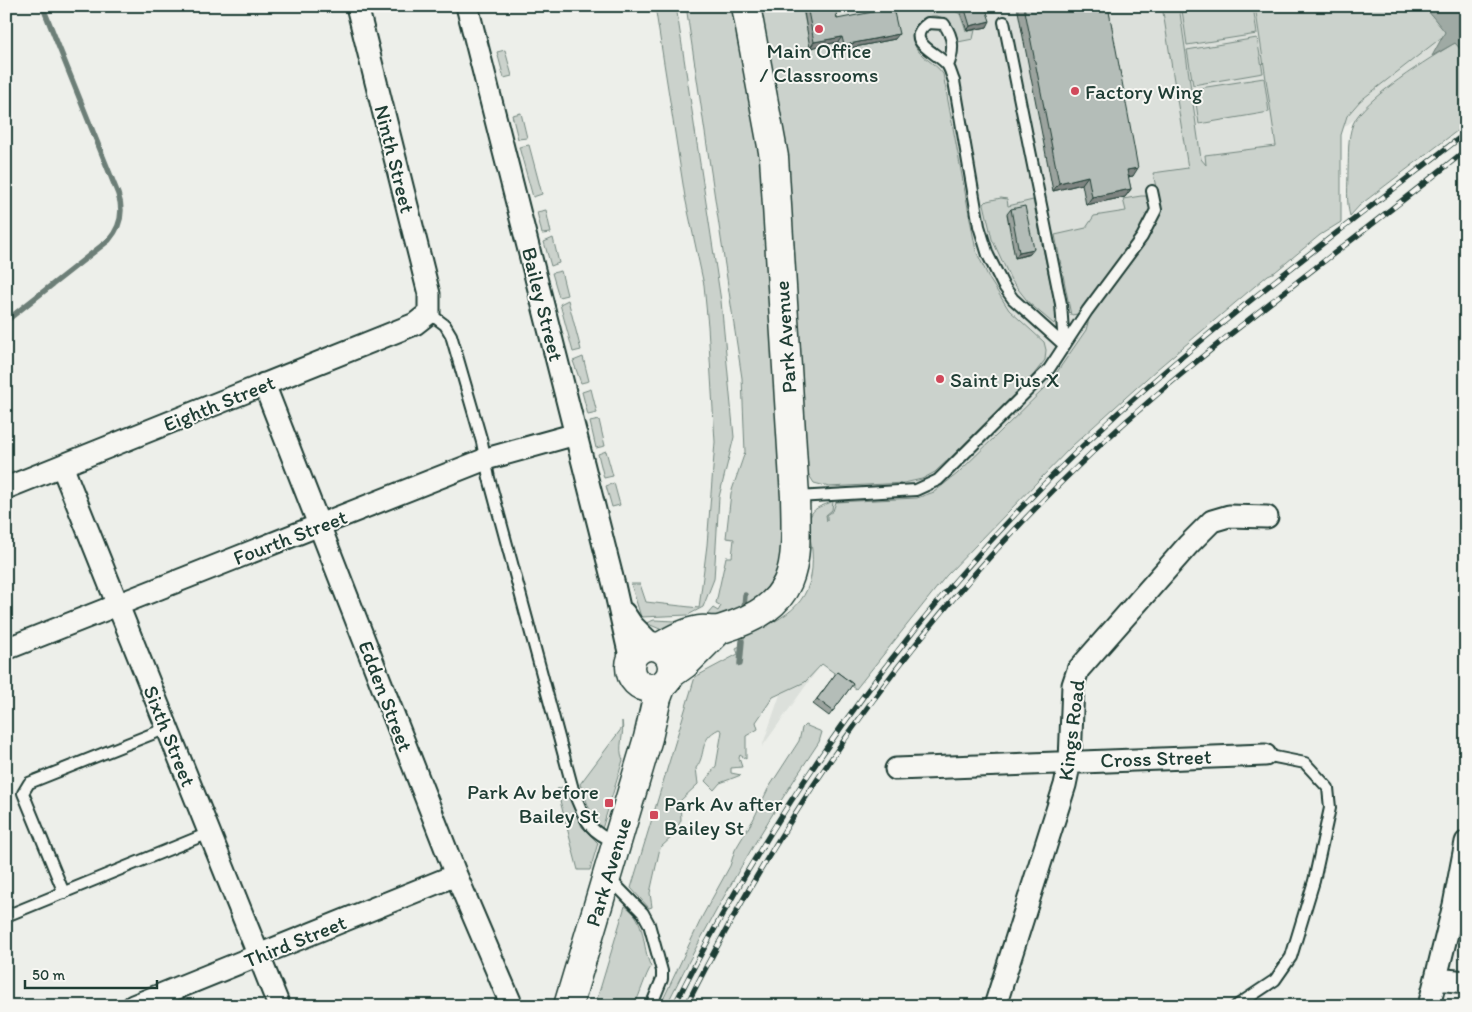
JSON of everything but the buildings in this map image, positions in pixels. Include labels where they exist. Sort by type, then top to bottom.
[{"type":"main road","name":"Park Avenue","points":[[568,1006],[648,738],[647,710],[652,676],[642,648],[656,646],[690,633],[720,630],[762,612],[786,588],[796,552],[795,497],[774,157],[746,6]]},
{"type":"main road","name":"Park Avenue","points":[[652,676],[685,664],[720,630]]},
{"type":"street","name":"Ninth Street","points":[[356,6],[429,294],[429,313]]},
{"type":"street","name":"Bailey Street","points":[[467,6],[618,601],[652,676]]},
{"type":"street","name":"Eighth Street","points":[[6,488],[415,324],[429,313]]},
{"type":"street","name":"Edden Street","points":[[264,384],[456,875],[512,1006]]},
{"type":"street","name":"Fourth Street","points":[[6,649],[486,459],[576,434]]},
{"type":"street","name":"Sixth Street","points":[[62,466],[278,1006]]},
{"type":"street","name":"Kings Road","points":[[995,1006],[1060,803],[1070,761],[1075,677],[1081,665],[1188,544],[1212,521],[1229,516],[1267,517]]},
{"type":"street","name":"Bailey Street","points":[[618,601],[632,625],[656,646]]},
{"type":"street","name":"Cross Street","points":[[896,769],[1266,755]]},
{"type":"street","points":[[1429,1006],[1437,979],[1466,842]]},
{"type":"street","name":"Third Street","points":[[133,1006],[456,875]]},
{"type":"street","points":[[1437,979],[1466,982]]},
{"type":"lane","points":[[1004,22],[1061,304],[1064,345]]},
{"type":"lane","points":[[948,66],[954,81],[979,226],[988,255],[1003,285],[1012,298],[1039,325],[1064,345]]},
{"type":"lane","points":[[795,497],[916,490],[938,480],[1040,380],[1142,237],[1156,210],[1152,191]]},
{"type":"lane","points":[[429,313],[446,325],[452,336],[574,793],[587,823],[599,836],[617,842]]},
{"type":"lane","points":[[64,893],[23,793],[28,783],[167,728]]},
{"type":"lane","points":[[1236,1006],[1275,980],[1291,957],[1314,881],[1330,808],[1328,788],[1305,763],[1266,755]]},
{"type":"lane","points":[[6,916],[209,834]]},
{"type":"lane","points":[[608,876],[644,913],[648,924],[662,971],[662,980],[651,1006]]},
{"type":"shaded area","points":[[655,6],[676,6],[721,301],[734,437],[719,497],[714,579],[703,607],[688,615],[641,617],[631,584],[640,584],[646,602],[699,608],[707,545],[715,442],[704,285],[685,197]]},
{"type":"shaded area","points":[[686,6],[733,6],[758,133],[782,467],[781,558],[774,576],[764,592],[748,605],[701,622],[713,608],[718,611],[721,606],[716,603],[726,557],[732,557],[734,539],[726,538],[731,493],[745,452],[742,378]]},
{"type":"shaded area","points":[[756,6],[802,6],[811,47],[888,11],[914,6],[947,6],[960,14],[966,31],[975,30],[973,39],[958,42],[954,29],[947,21],[939,16],[930,16],[922,19],[916,25],[913,33],[914,43],[919,52],[943,74],[976,251],[990,280],[1009,310],[1044,342],[1046,350],[1045,360],[1031,378],[952,456],[935,472],[922,479],[904,483],[829,487],[814,483],[807,472]]},
{"type":"shaded area","name":"Saint Pius X","points":[[777,6],[1466,6],[1466,33],[1330,138],[850,624],[762,747],[806,619],[832,569],[800,122]]},
{"type":"shaded area","points":[[1162,6],[1179,6],[1201,159],[1206,165],[1205,155],[1276,146],[1255,6],[1424,6],[1444,29],[1446,34],[1360,101],[1347,116],[1341,135],[1341,222],[1320,235],[1275,272],[1268,275],[1156,370],[1072,446],[946,576],[856,689],[822,664],[805,682],[773,697],[756,722],[758,729],[746,736],[746,759],[740,755],[739,758],[742,767],[731,768],[731,773],[741,775],[720,783],[714,790],[705,781],[716,766],[722,731],[719,729],[708,737],[696,768],[698,784],[680,801],[681,820],[674,835],[660,848],[650,893],[652,907],[649,908],[631,888],[695,677],[738,654],[736,648],[742,645],[745,635],[774,622],[786,614],[796,606],[804,595],[812,568],[809,523],[813,512],[817,508],[833,501],[832,510],[826,515],[827,521],[827,515],[833,511],[836,502],[917,498],[934,492],[957,474],[1048,385],[1086,330],[1090,315],[1146,241],[1160,207],[1153,173],[1188,168]]},
{"type":"shaded area","points":[[1207,6],[1253,6],[1257,34],[1187,45],[1182,10]]},
{"type":"shaded area","points":[[1424,6],[1455,6],[1465,23],[1466,55],[1455,43],[1432,56],[1445,32]]},
{"type":"shaded area","points":[[1257,38],[1263,73],[1193,85],[1187,50]]},
{"type":"shaded area","points":[[1455,43],[1466,55],[1466,124],[1360,205],[1350,216],[1348,199],[1350,135],[1353,124],[1359,114],[1369,103],[1398,80]]},
{"type":"shaded area","points":[[505,50],[512,76],[504,78],[497,52]]},
{"type":"shaded area","points":[[1264,78],[1269,112],[1199,124],[1194,89]]},
{"type":"shaded area","points":[[521,113],[527,138],[518,139],[512,115]]},
{"type":"shaded area","points":[[529,145],[542,194],[533,197],[519,147]]},
{"type":"shaded area","points":[[1146,196],[1150,210],[1135,240],[1078,314],[1071,315],[1055,235],[1086,228],[1094,216],[1126,211],[1123,199]]},
{"type":"shaded area","points":[[1001,198],[1007,199],[1008,206],[1033,200],[1056,310],[1054,324],[1029,303],[1011,280],[992,239],[984,204],[987,201]]},
{"type":"shaded area","points":[[546,210],[551,233],[542,234],[537,212]]},
{"type":"shaded area","points":[[553,238],[559,263],[551,266],[544,242]]},
{"type":"shaded area","points":[[561,271],[567,295],[559,297],[552,273]]},
{"type":"shaded area","points":[[568,300],[581,350],[573,352],[560,304]]},
{"type":"shaded area","points":[[583,357],[589,381],[581,383],[573,361]]},
{"type":"shaded area","points":[[591,389],[597,413],[588,415],[582,392]]},
{"type":"shaded area","points":[[599,420],[605,446],[596,448],[590,422]]},
{"type":"shaded area","points":[[606,451],[613,476],[604,478],[598,454]]},
{"type":"shaded area","points":[[614,483],[620,505],[612,507],[606,486]]},
{"type":"shaded area","points":[[654,620],[675,621],[682,628],[662,630],[646,623]]},
{"type":"shaded area","points":[[622,721],[623,731],[621,755],[623,760],[602,829],[591,813],[580,784],[622,728]]},
{"type":"shaded area","points":[[805,725],[822,732],[819,742],[738,871],[666,1006],[660,1006],[703,915],[730,866],[735,850],[753,820],[768,789],[799,741],[802,728]]},
{"type":"shaded area","points":[[565,786],[582,827],[598,843],[590,870],[578,870],[557,789]]},
{"type":"shaded area","points":[[625,906],[632,911],[640,925],[651,967],[634,1006],[595,1006]]},
{"type":"waterway","points":[[6,321],[109,240],[119,224],[121,212],[118,194],[44,10]]},
{"type":"waterway","points":[[744,607],[745,595]]},
{"type":"waterway","points":[[740,664],[742,641]]},
{"type":"railway","points":[[674,1006],[721,918],[771,832],[826,749],[884,668],[947,591],[1013,517],[1082,446],[1156,379],[1232,315],[1466,133]]},
{"type":"railway","points":[[686,1006],[732,919],[782,835],[835,753],[892,674],[953,599],[1019,526],[1088,457],[1161,391],[1236,329],[1466,150]]},
{"type":"place","name":"Main Office / Classrooms","points":[[819,29]]},
{"type":"place","name":"Factory Wing","points":[[1075,91]]},
{"type":"place","name":"Saint Pius X","points":[[940,379]]},
{"type":"place","name":"Park Av before Bailey St","points":[[609,803]]},
{"type":"place","name":"Park Av after Bailey St","points":[[654,815]]}]
